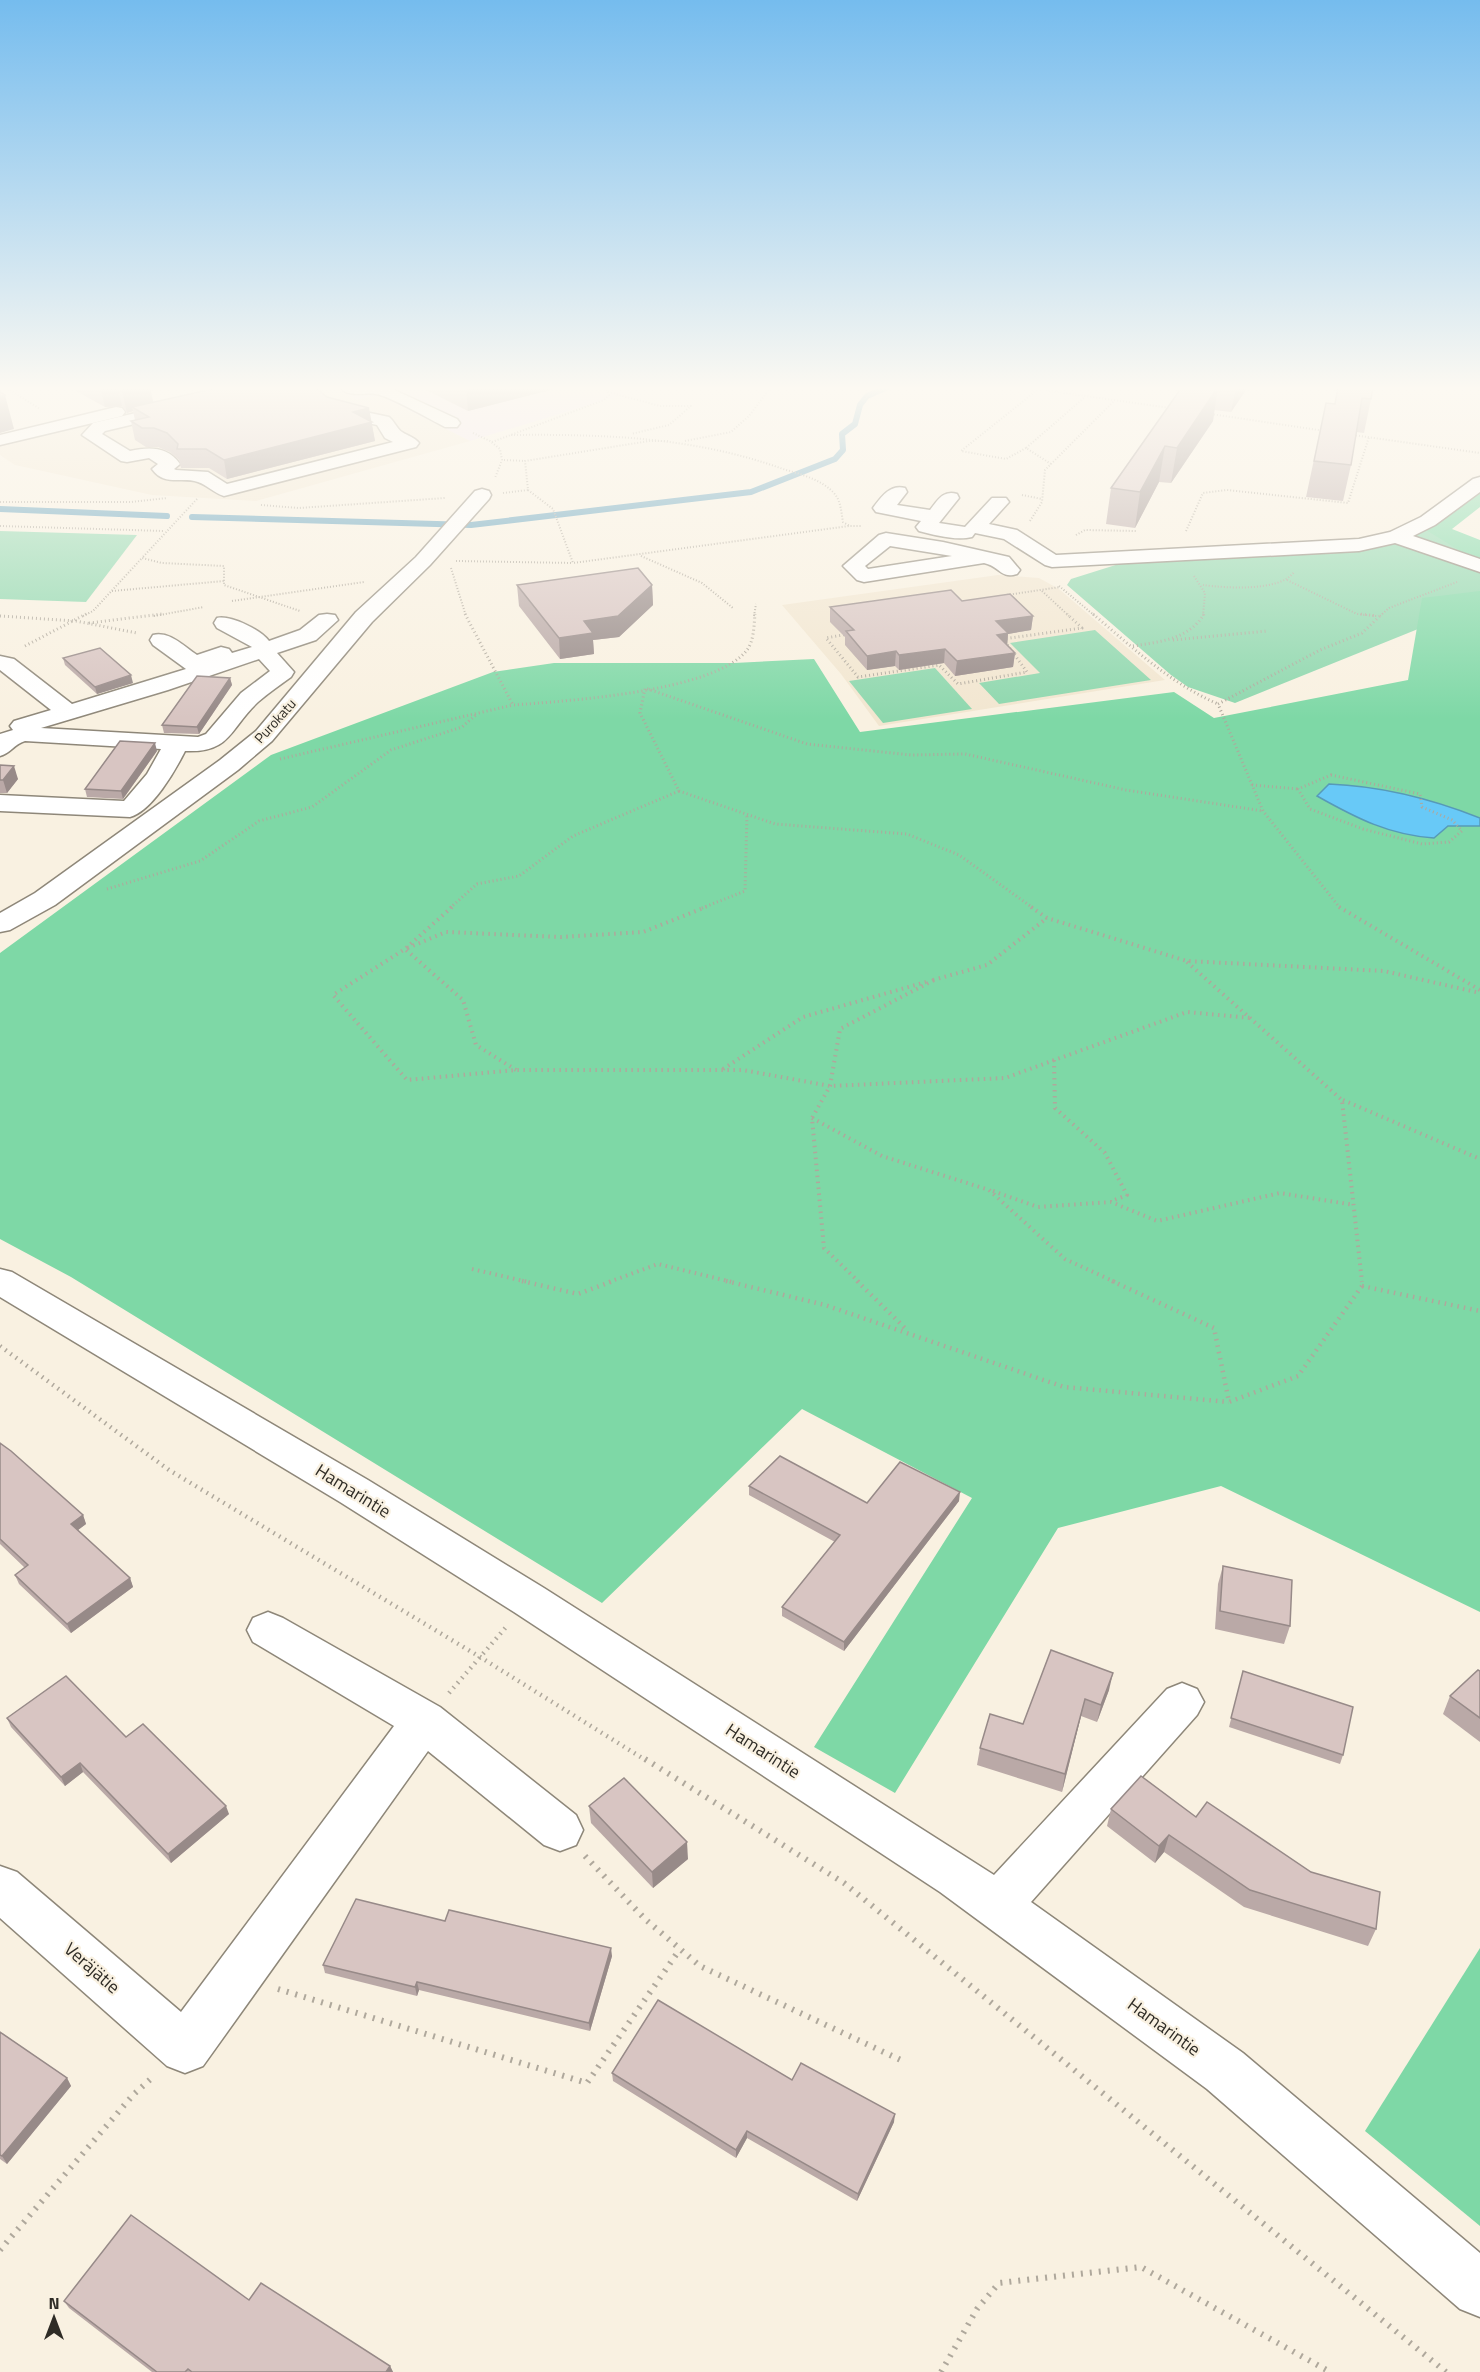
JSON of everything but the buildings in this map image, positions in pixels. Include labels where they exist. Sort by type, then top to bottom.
[{"type":"street","name":"Purokatu","points":[[0,924],[45,899],[229,765],[264,736],[364,617],[423,561],[480,498]]},
{"type":"street","points":[[893,498],[883,508],[934,517]]},
{"type":"street","points":[[950,498],[926,527],[1023,543]]},
{"type":"street","points":[[999,502],[975,527],[1010,534],[1052,561],[1330,548],[1396,537],[1428,520],[1459,498]]},
{"type":"street","points":[[1396,537],[1480,566]]},
{"type":"street","points":[[984,557],[864,576],[853,566],[886,539],[943,548],[984,557],[1002,561],[1010,570]]},
{"type":"street","points":[[226,613],[271,657],[314,676]]},
{"type":"street","points":[[161,640],[194,664],[271,657],[327,620],[351,616],[364,617]]},
{"type":"street","points":[[2,734],[160,685],[308,635],[327,620]]},
{"type":"street","points":[[2,734],[9,738],[24,734],[200,744],[214,739],[249,698],[271,657]]},
{"type":"street","points":[[1,664],[6,664],[68,712]]},
{"type":"street","points":[[0,803],[130,809],[141,799],[176,743]]},
{"type":"street","name":"Hamarintie","points":[[0,1281],[354,1491],[529,1600],[957,1876],[1225,2072],[1480,2289]]},
{"type":"street","points":[[268,1630],[424,1722],[560,1830]]},
{"type":"street","points":[[996,1905],[1182,1702]]},
{"type":"street","points":[[185,2049],[424,1722]]},
{"type":"street","name":"Veräjätie","points":[[0,1888],[185,2049]]},
{"type":"path","points":[[0,502],[131,502],[173,498]]},
{"type":"path","points":[[1,664],[10,655],[40,637],[93,611],[198,498],[190,498]]},
{"type":"path","points":[[251,505],[299,508],[444,498]]},
{"type":"path","points":[[538,498],[554,511],[573,563]]},
{"type":"path","points":[[1042,498],[1020,537],[1052,561],[1060,587],[1168,677],[1195,694],[1218,704],[1263,811],[1341,908],[1480,991]]},
{"type":"path","points":[[1185,533],[1201,498]]},
{"type":"path","points":[[1299,498],[1348,503],[1350,498]]},
{"type":"path","points":[[0,526],[165,531]]},
{"type":"path","points":[[513,705],[466,618],[455,592],[449,561],[573,563],[640,556],[850,526]]},
{"type":"path","points":[[640,556],[698,579],[720,592],[734,608]]},
{"type":"path","points":[[142,558],[162,562],[224,566],[224,585],[327,620]]},
{"type":"path","points":[[1170,640],[1188,631],[1203,618],[1206,607],[1203,585],[1187,569]]},
{"type":"path","points":[[226,613],[256,596],[402,579]]},
{"type":"path","points":[[1287,580],[1356,614]]},
{"type":"path","points":[[111,592],[224,581]]},
{"type":"path","points":[[1218,704],[1320,650],[1362,633],[1389,608],[1460,581]]},
{"type":"path","points":[[1006,596],[1060,587]]},
{"type":"path","points":[[855,633],[826,638],[858,677],[939,665],[958,684],[1028,672],[1003,639],[1082,628],[1042,591]]},
{"type":"path","points":[[229,765],[250,766],[513,705],[582,700],[687,680],[734,663],[747,650],[756,604]]},
{"type":"path","points":[[89,623],[142,618],[208,606]]},
{"type":"path","points":[[1350,615],[1378,616]]},
{"type":"path","points":[[0,616],[76,621],[161,640]]},
{"type":"path","points":[[1132,646],[1170,640],[1206,639],[1267,632]]},
{"type":"path","points":[[645,688],[640,713],[679,791]]},
{"type":"path","points":[[645,688],[807,744],[911,755],[965,753],[1126,790],[1263,811]]},
{"type":"path","points":[[45,899],[63,900],[200,861],[260,821],[312,807],[391,750],[462,727],[477,714]]},
{"type":"path","points":[[1252,784],[1298,789],[1331,775],[1420,794],[1422,807],[1452,820],[1462,831],[1449,842],[1422,844],[1373,832],[1310,809],[1298,789]]},
{"type":"path","points":[[1251,1018],[1187,1012],[1005,1078],[830,1086],[743,1070],[516,1070],[407,1080],[333,995],[405,949],[477,884],[519,876],[573,837],[679,791],[775,825],[907,834],[959,855],[1047,918],[1187,961],[1384,971],[1480,991]]},
{"type":"path","points":[[405,949],[446,932],[561,937],[643,932],[745,891],[747,814]]},
{"type":"path","points":[[722,1070],[803,1017],[987,965],[1047,918]]},
{"type":"path","points":[[405,949],[463,1000],[476,1045],[516,1070]]},
{"type":"path","points":[[1187,961],[1342,1100],[1480,1159]]},
{"type":"path","points":[[910,1332],[824,1248],[812,1118],[830,1086],[840,1029],[934,980]]},
{"type":"path","points":[[812,1118],[882,1155],[1038,1207],[1111,1202],[1127,1195],[1105,1153],[1055,1108],[1054,1060]]},
{"type":"path","points":[[472,1269],[578,1294],[658,1264],[825,1305],[910,1332],[1064,1387],[1229,1402],[1298,1376],[1362,1286],[1342,1100]]},
{"type":"path","points":[[989,1190],[1065,1259],[1214,1328],[1229,1402]]},
{"type":"path","points":[[1111,1202],[1157,1221],[1280,1193],[1354,1205]]},
{"type":"path","points":[[1362,1286],[1480,1311]]},
{"type":"path","points":[[0,1346],[169,1470],[480,1657],[844,1883],[1446,2372]]},
{"type":"path","points":[[424,1722],[529,1600]]},
{"type":"path","points":[[560,1830],[645,1919],[700,1966],[905,2062]]},
{"type":"path","points":[[237,1977],[587,2083],[680,1949]]},
{"type":"path","points":[[0,2250],[133,2095],[185,2049]]},
{"type":"path","points":[[941,2372],[977,2309],[999,2283],[1141,2267],[1330,2372]]},
{"type":"shaded area","points":[[199,498],[268,498],[256,501]]},
{"type":"shaded area","points":[[998,575],[1039,578],[1059,589],[1165,680],[879,726],[841,674],[782,605]]},
{"type":"green space","points":[[1473,498],[1480,498],[1480,507],[1452,529],[1480,540],[1480,563],[1426,530]]},
{"type":"green space","points":[[1428,530],[1480,551],[1480,604],[1235,703],[1188,687],[1067,585],[1071,579],[1122,563],[1398,540]]},
{"type":"green space","points":[[0,531],[137,535],[86,602],[0,599]]},
{"type":"green space","points":[[1480,591],[1480,1612],[1221,1486],[1058,1528],[895,1793],[814,1747],[972,1498],[802,1409],[602,1603],[71,1277],[0,1239],[0,953],[271,755],[493,672],[554,663],[734,663],[814,659],[860,732],[1174,692],[1214,718],[1408,680],[1422,598]]},
{"type":"green space","points":[[1095,630],[1151,680],[999,704],[979,683],[1040,673],[1010,643]]},
{"type":"green space","points":[[935,668],[972,709],[883,723],[849,681]]},
{"type":"green space","points":[[1480,1948],[1480,2226],[1365,2131]]},
{"type":"water","points":[[1329,784],[1368,787],[1425,799],[1480,818],[1480,826],[1448,826],[1434,838],[1387,829],[1359,818],[1317,796]]},
{"type":"waterway","points":[[192,517],[471,525],[703,498]]},
{"type":"waterway","points":[[0,509],[167,516]]}]
